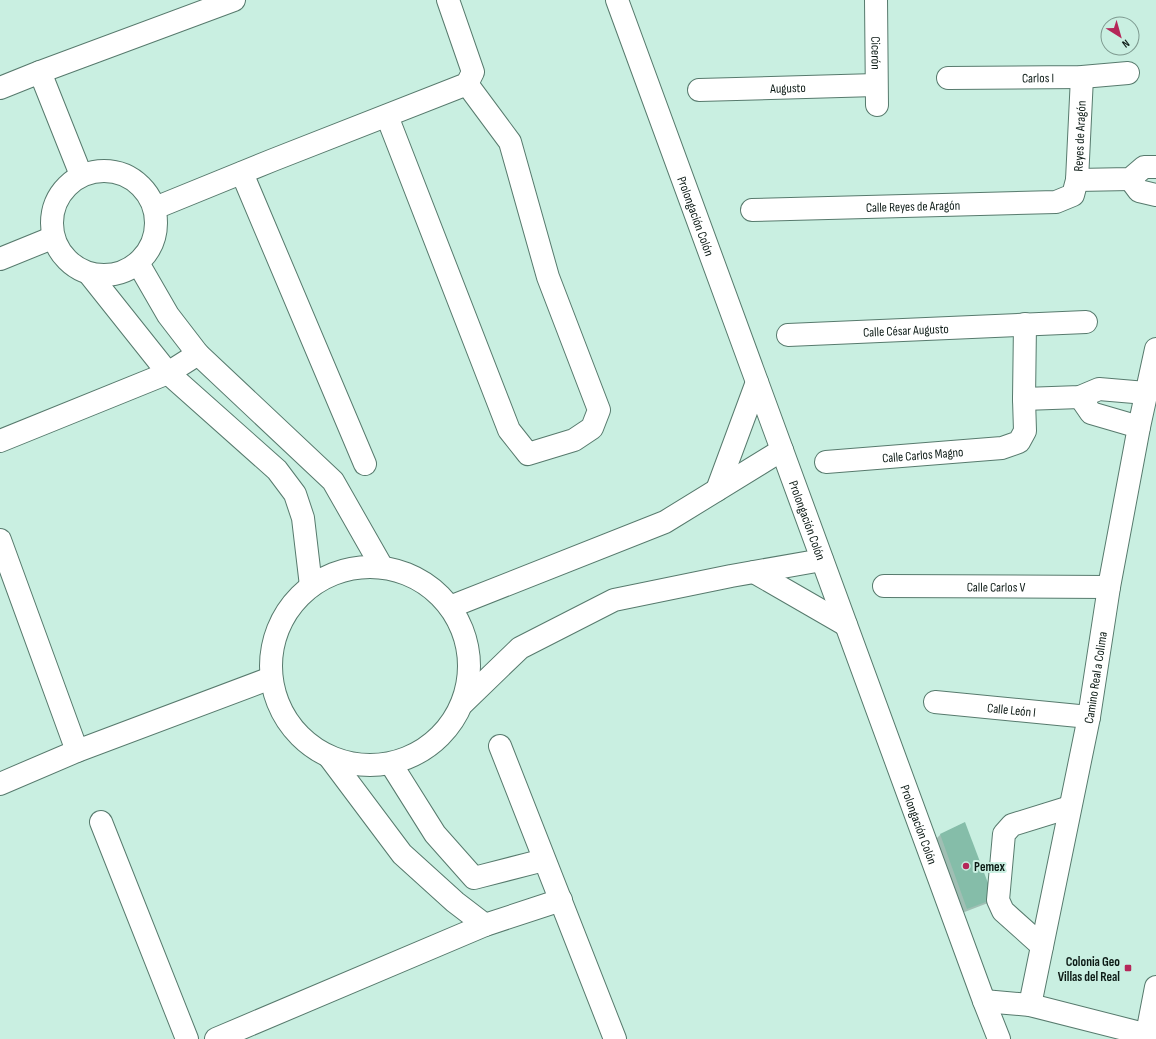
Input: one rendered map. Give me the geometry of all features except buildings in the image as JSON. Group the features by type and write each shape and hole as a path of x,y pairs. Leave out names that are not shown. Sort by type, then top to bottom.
{"street":[{"path":"0,88 234,0"},
{"path":"155,208 467,84 473,72 448,0"},
{"name":"Prolongación Colón","path":"617,0 999,1039"},
{"name":"Cicerón","path":"876,0 877,95"},
{"path":"40,72 81,175"},
{"name":"Carlos I","path":"948,78 1082,77 1128,73"},
{"name":"Reyes de Aragón","path":"1075,187 1082,77"},
{"path":"387,116 509,430 528,454 574,440 592,428 599,410 548,277 510,142 467,84"},
{"name":"Augusto","path":"699,90 877,95"},
{"path":"1156,167 1144,167 1130,179 1140,191 1156,195"},
{"path":"90,275 115,275 138,263 154,238 155,208 139,183 111,170 81,175 55,201 52,238 66,262 90,275 168,373 277,470 295,494 304,518 311,586"},
{"path":"242,173 365,464"},
{"name":"Calle Reyes de Aragón","path":"752,210 1056,202 1075,187 1130,179"},
{"path":"0,259 52,238"},
{"path":"138,263 168,315 198,354 333,481 382,567"},
{"name":"Calle César Augusto","path":"788,335 1086,322"},
{"path":"1025,324 1024,400 1080,397 1099,389 1146,394"},
{"name":"Camino Real a Colima","path":"1030,1005 1089,717 1109,587 1139,427 1156,349"},
{"path":"0,441 168,373 198,354"},
{"path":"717,490 758,382"},
{"path":"1080,397 1091,413 1139,427"},
{"name":"Calle Carlos Magno","path":"826,462 1002,448 1018,442 1025,431 1024,400"},
{"path":"450,607 665,522 782,450"},
{"path":"0,540 77,751"},
{"path":"462,703 520,648 614,600 822,560"},
{"path":"382,567 408,574 432,588 450,607 466,637 470,670 462,703 446,731 421,752 391,764 360,766 330,758 308,745 289,726 276,703 270,678 271,651 278,626 292,604 311,586 333,574 357,568 382,567"},
{"path":"754,572 846,624"},
{"name":"Calle Carlos V","path":"884,586 1109,587"},
{"path":"0,784 77,751 270,678"},
{"name":"Calle León I","path":"935,702 1089,717"},
{"path":"500,746 615,1039"},
{"path":"330,758 402,854 455,902 485,925"},
{"path":"391,764 435,834 474,878"},
{"path":"1042,946 1002,911 998,900 1004,834 1012,825 1070,807"},
{"path":"101,822 187,1039"},
{"path":"455,902 474,878 544,860"},
{"path":"216,1039 485,925 561,900"},
{"path":"984,1001 1030,1005 1150,1037 1156,987"}],"place":[{"name":"Pemex","path":"966,866"},
{"name":"Colonia Geo Villas del Real","path":"1128,968"}]}
